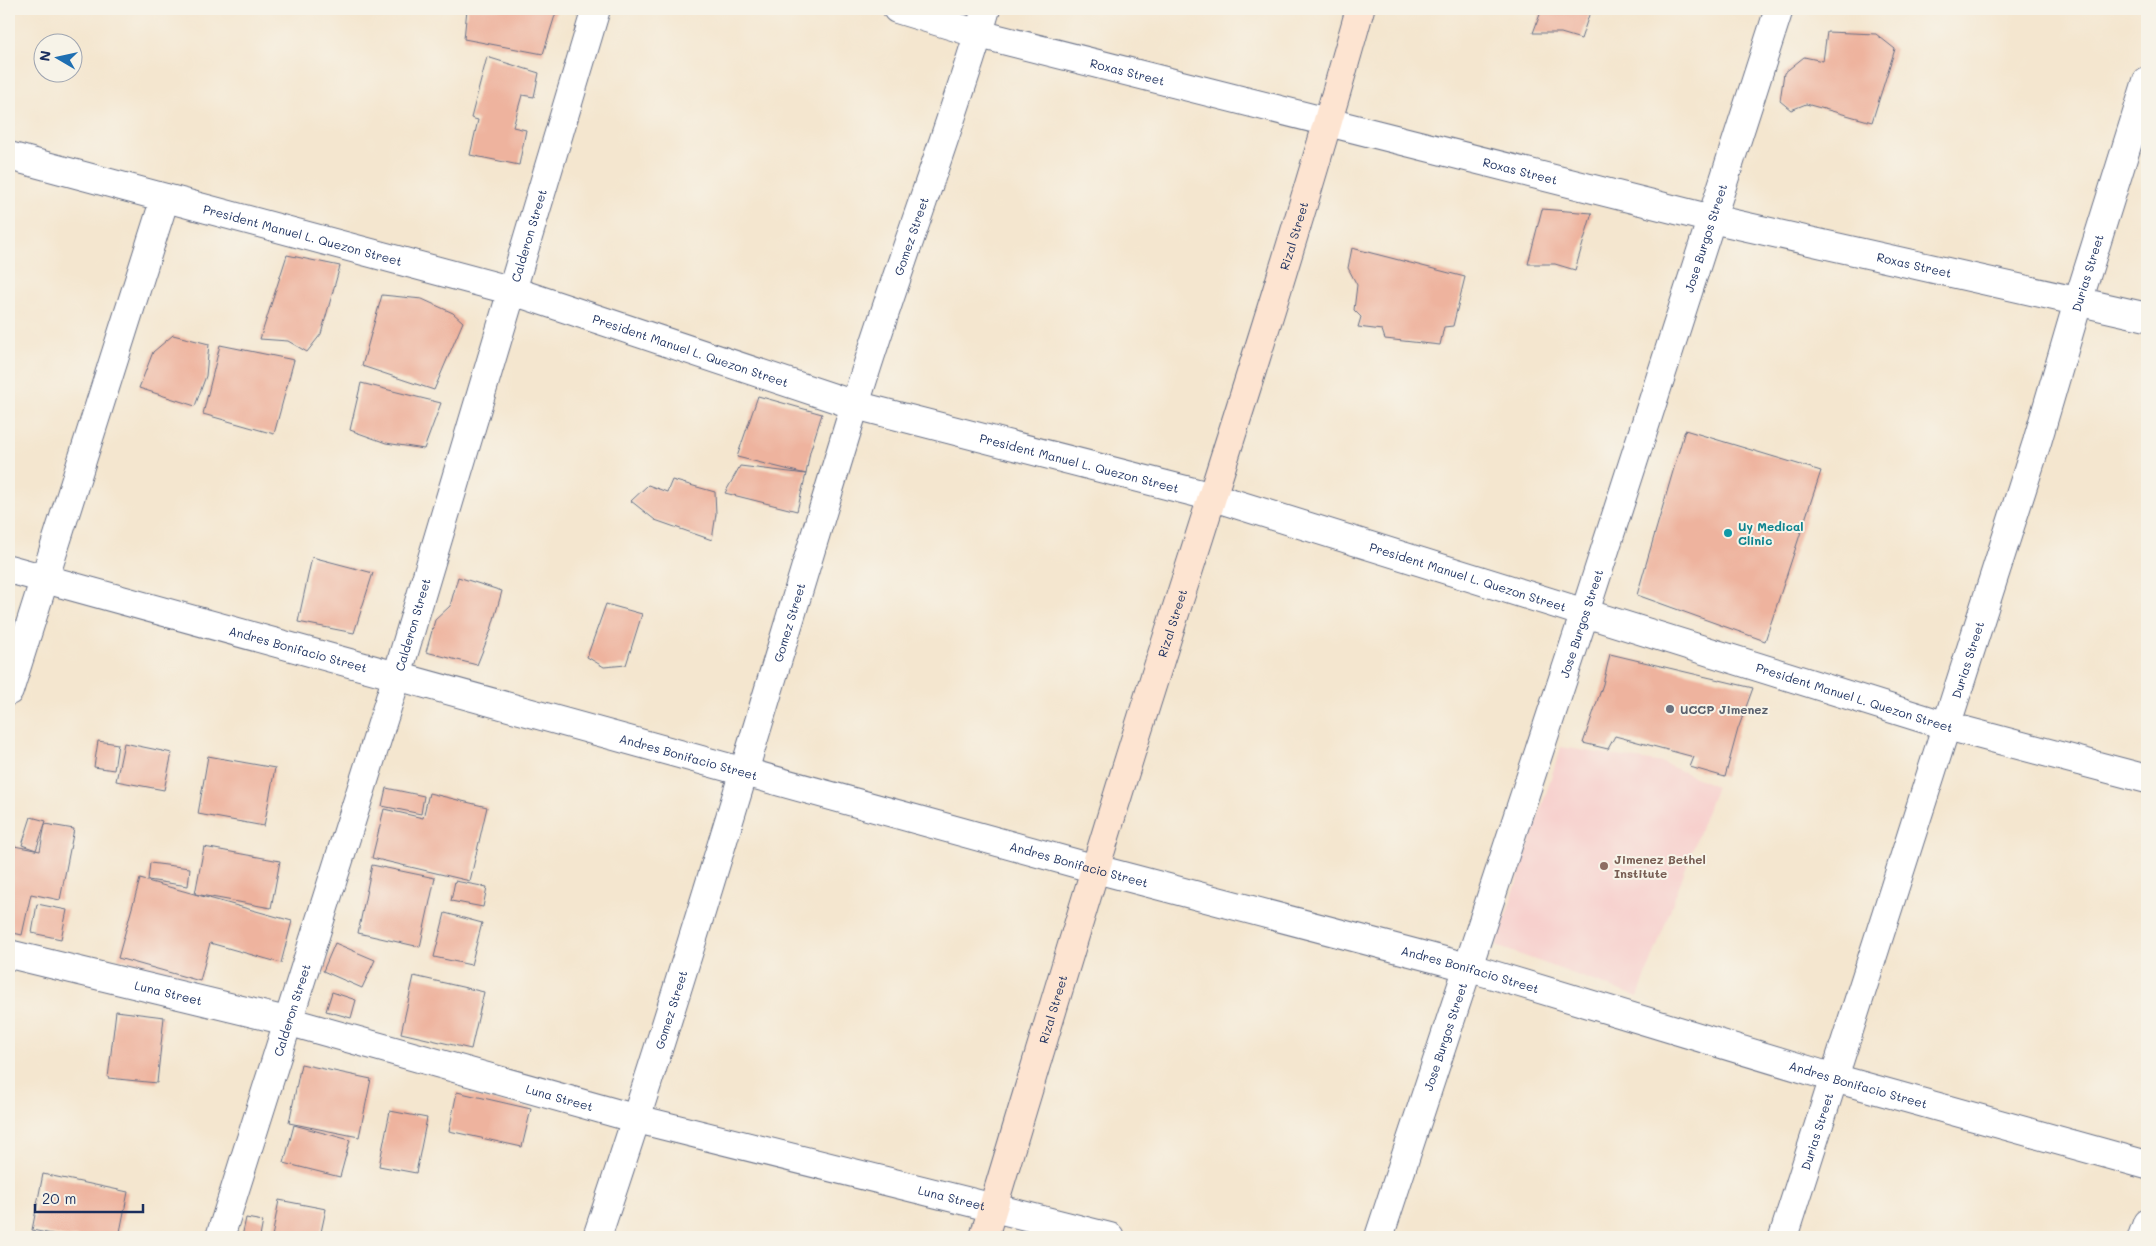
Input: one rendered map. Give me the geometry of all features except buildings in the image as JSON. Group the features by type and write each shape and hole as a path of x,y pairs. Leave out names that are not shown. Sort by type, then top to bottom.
{"main road":[{"name":"Rizal Street","path":"984,1237 1096,869 1328,123 1360,9"}],"street":[{"name":"Calderon Street","path":"220,1237 398,676 596,9"},
{"name":"Roxas Street","path":"897,9 982,21 1328,123 1712,219 2147,317"},
{"name":"Jose Burgos Street","path":"1379,1237 1585,612 1779,9"},
{"name":"Gomez Street","path":"597,1237 637,1118 745,772 855,405 982,21"},
{"name":"Durias Street","path":"1783,1237 2037,442 2078,302 2147,81"},
{"name":"President Manuel L. Quezon Street","path":"9,156 513,291 855,405 1213,497 1947,726 2147,779"},
{"path":"9,691 166,198"},
{"name":"Andres Bonifacio Street","path":"9,569 1096,869 1467,967 1834,1078 2147,1165"},
{"name":"Luna Street","path":"9,954 287,1021 637,1118 1110,1237"},
{"path":"2142,1237 2147,1223"}],"shaded area":[{"name":"Jimenez Bethel Institute","path":"1561,747 1663,763 1716,786 1638,997 1496,946"}],"place":[{"name":"Uy Medical Clinic","path":"1728,533"},
{"name":"UCCP Jimenez","path":"1670,709"},
{"name":"Jimenez Bethel Institute","path":"1604,866"}]}
